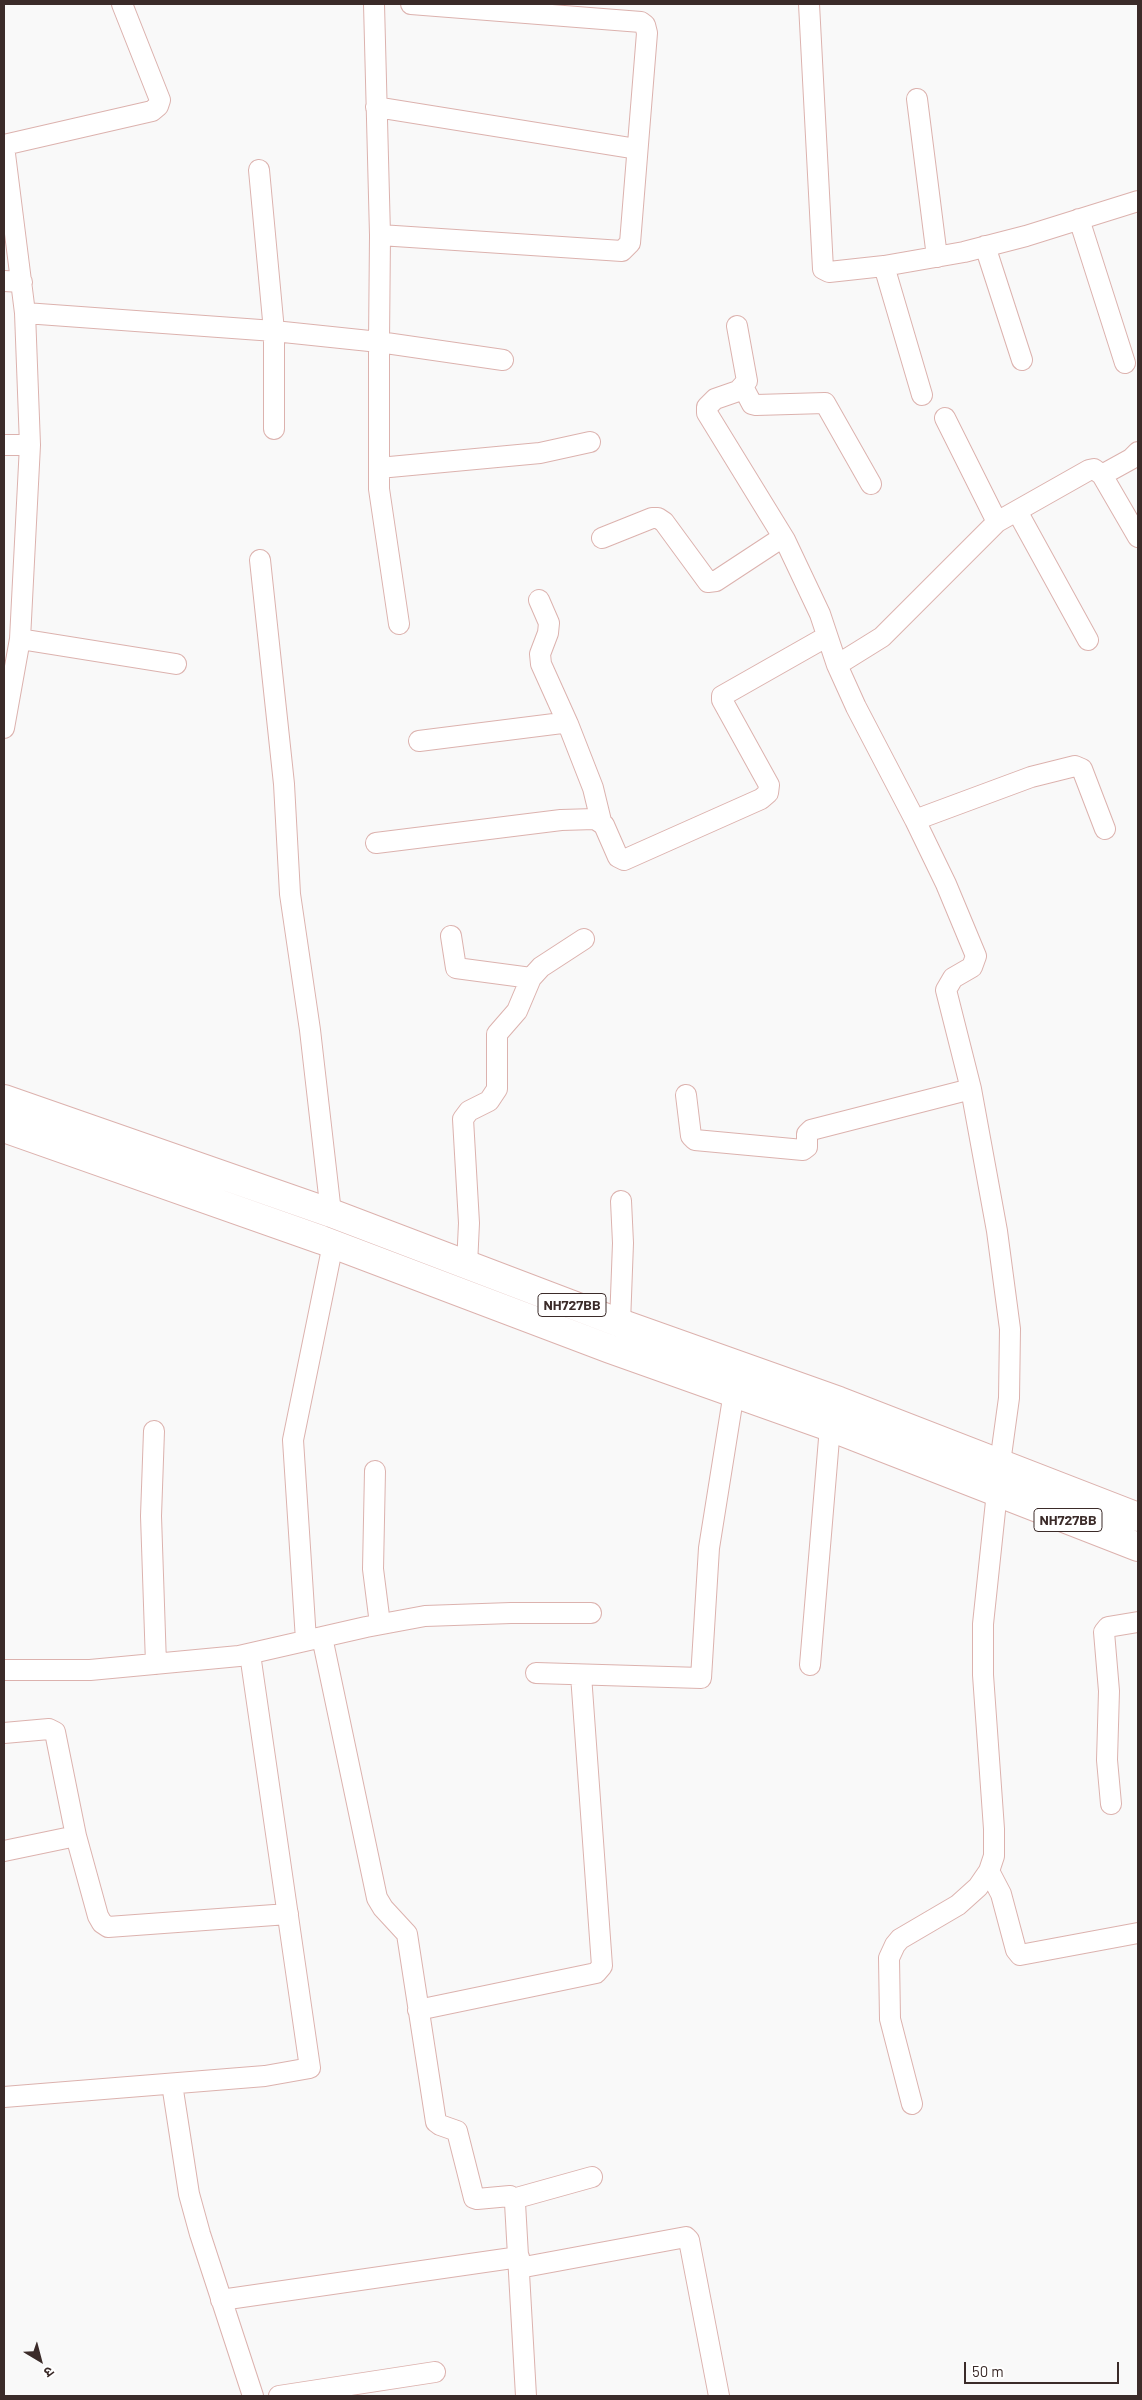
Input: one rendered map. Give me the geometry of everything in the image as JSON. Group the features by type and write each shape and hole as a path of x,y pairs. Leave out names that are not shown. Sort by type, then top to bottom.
{"highway":[{"name":"NH727BB","path":"4,1099 332,1214 620,1323 830,1398 1138,1517"},
{"name":"NH727BB","path":"4,1128 333,1244 610,1349 830,1427 1138,1547"}],"street":[{"path":"4,728 20,639 30,445 26,313 13,282 4,146 152,111 158,106 160,100 122,4"},
{"path":"374,4 380,235 379,489 399,624"},
{"path":"380,235 622,251 630,243 646,33 645,25 641,22 484,6 411,4"},
{"path":"809,4 823,269 829,272 884,266 985,246 1138,201"},
{"path":"917,99 937,256"},
{"path":"376,107 637,149"},
{"path":"259,170 274,331 274,429"},
{"path":"1079,219 1125,363"},
{"path":"985,246 1022,360"},
{"path":"884,266 922,395"},
{"path":"26,313 274,331 379,342 504,360"},
{"path":"737,326 747,381 743,387 715,399 707,408 707,413 783,537 814,600 836,665 946,884 976,956 972,967 953,978 946,990 971,1090 997,1231 1010,1328 1009,1398 1000,1464"},
{"path":"743,387 752,404 756,405 825,403 871,484"},
{"path":"945,418 997,522"},
{"path":"379,468 540,453 590,442"},
{"path":"4,445 30,445"},
{"path":"1102,475 1131,459 1138,452"},
{"path":"836,665 882,637 893,623 920,601 997,522 1089,470 1094,469 1102,475 1138,537"},
{"path":"1017,511 1088,640"},
{"path":"602,538 652,518 658,518 664,522 708,582 716,581 783,537"},
{"path":"260,560 284,784 290,894 310,1030 332,1214"},
{"path":"539,600 549,623 548,633 540,654 541,664 568,724 593,788 601,821 618,857 624,860 761,799 768,793 769,785 722,700 722,696 826,637"},
{"path":"20,639 176,664"},
{"path":"419,741 562,723 568,724"},
{"path":"915,820 1031,777 1075,766 1082,769 1105,829"},
{"path":"376,843 561,820 595,819 601,821"},
{"path":"451,936 456,968 531,978"},
{"path":"467,1265 469,1223 463,1119 468,1112 489,1100 497,1089 497,1034 517,1011 531,978 541,967 584,939"},
{"path":"686,1095 691,1136 695,1140 803,1150 807,1147 807,1134 812,1130 971,1090"},
{"path":"620,1323 623,1243 621,1202"},
{"path":"333,1244 293,1440 314,1639 377,1898 383,1908 407,1934 436,2122 457,2131 474,2198 477,2200 510,2196 513,2198 592,2177"},
{"path":"536,1673 701,1678 709,1548 734,1392"},
{"path":"810,1665 830,1427"},
{"path":"154,1431 151,1516 156,1664"},
{"path":"375,1470 373,1569 380,1624"},
{"path":"912,2104 890,2019 889,1958 895,1945 900,1940 958,1906 978,1887 989,1870 994,1856 994,1829 983,1675 983,1624 997,1492"},
{"path":"4,1670 90,1670 250,1654 380,1624 425,1616 591,1613"},
{"path":"1111,1804 1107,1760 1109,1691 1104,1632 1108,1627 1138,1622"},
{"path":"4,2097 265,2076 310,2068 250,1654"},
{"path":"418,2010 596,1973 602,1966 581,1675"},
{"path":"4,1733 49,1729 55,1732 76,1836 98,1916 102,1923 108,1927 288,1914"},
{"path":"4,1850 76,1836"},
{"path":"989,1870 1001,1894 1016,1950 1020,1955 1138,1933"},
{"path":"172,2084 189,2194 221,2300 253,2396"},
{"path":"513,2198 519,2263 526,2396"},
{"path":"221,2300 519,2263 686,2237 689,2240 719,2396"},
{"path":"279,2396 435,2372"}]}
